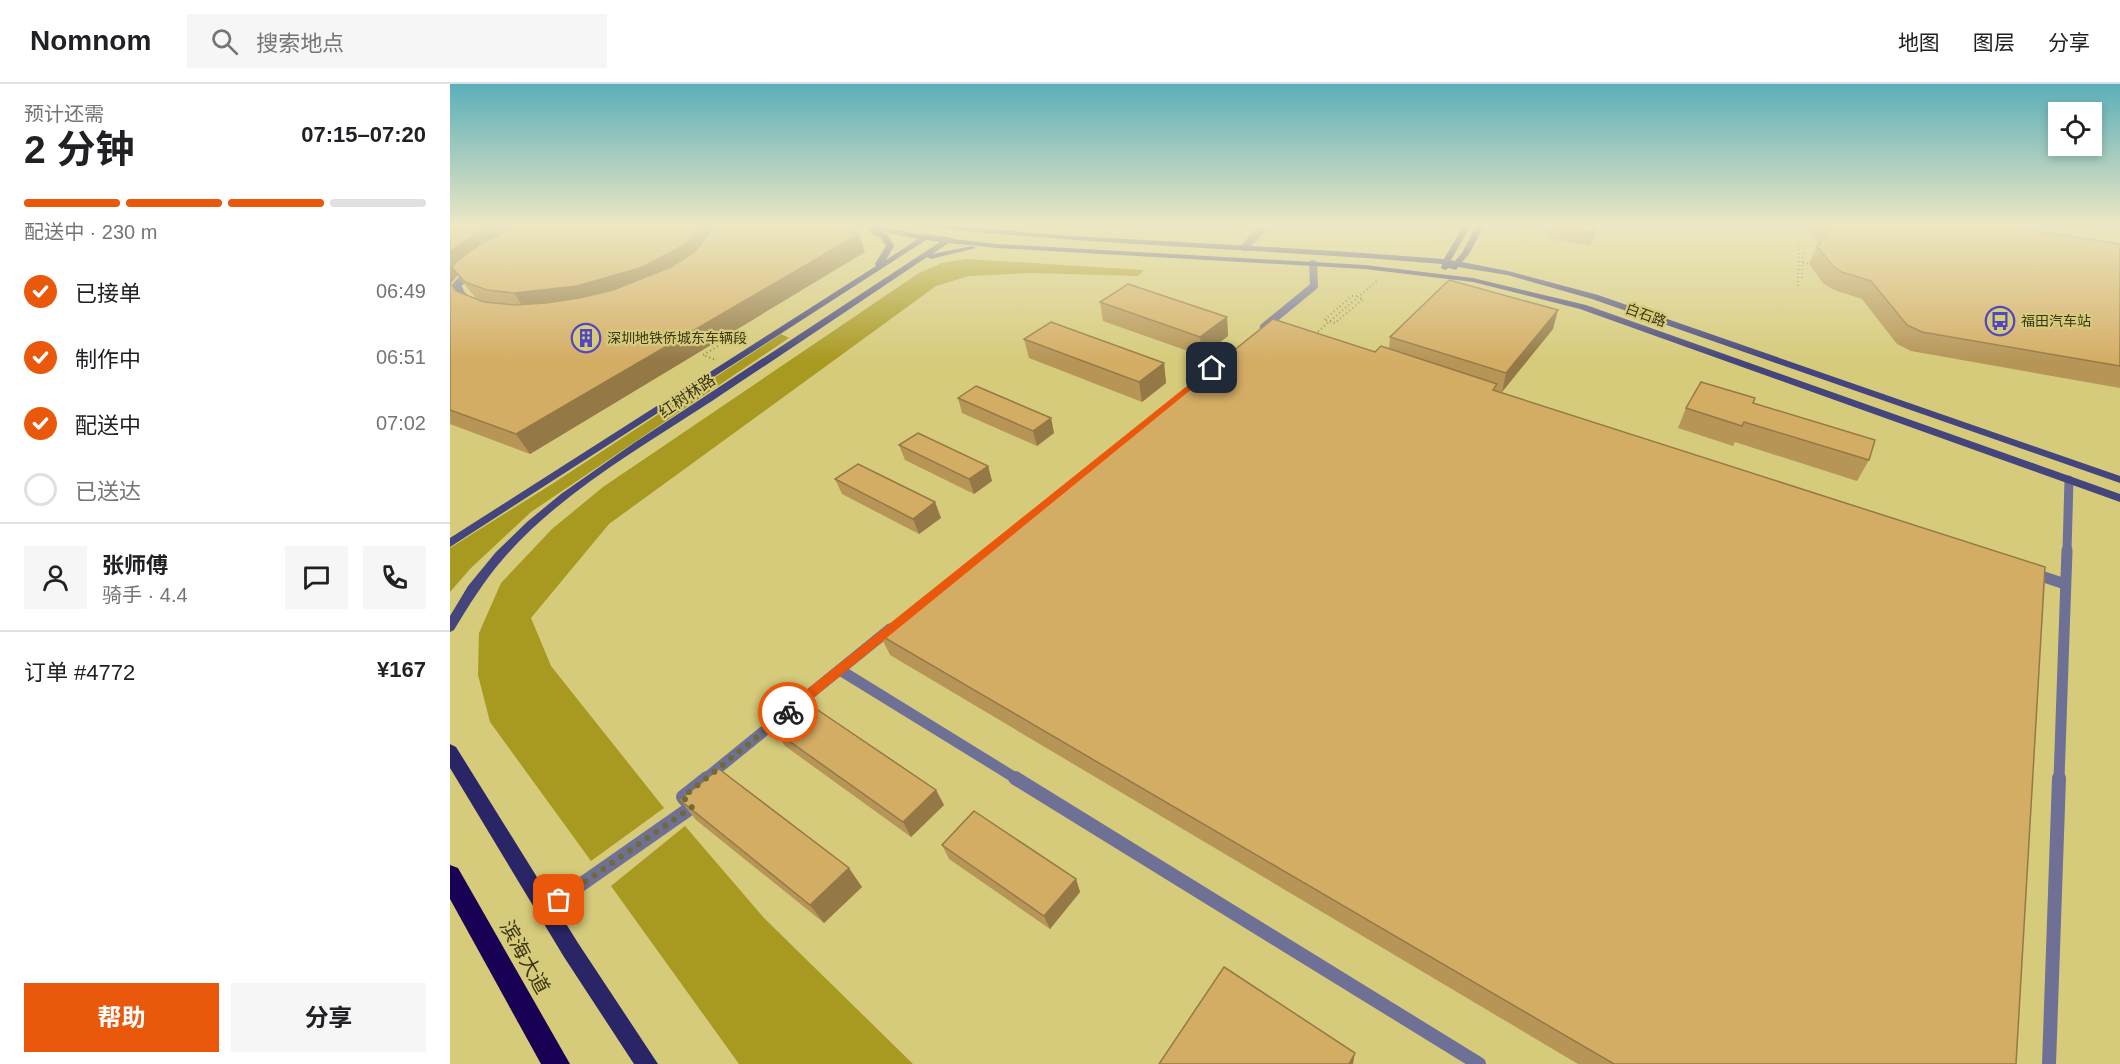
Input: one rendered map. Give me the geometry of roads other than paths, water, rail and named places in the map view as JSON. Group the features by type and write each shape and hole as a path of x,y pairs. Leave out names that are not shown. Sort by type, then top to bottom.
{"highway":[{"name":"滨海大道","path":"450,876 556,1064"}],"main road":[{"name":"红树林路","path":"450,543 876,270"},
{"name":"红树林路","path":"450,627 503,552 567,495 903,270"},
{"path":"892,277 907,270"},
{"name":"白石路","path":"1381,270 1444,275 1526,291 1613,317 2120,498"},
{"path":"1444,275 1445,270"},
{"path":"1444,275 1451,270"},
{"name":"白石路","path":"1490,270 1595,297 2120,480"},
{"path":"450,752 546,909 647,1064"}],"lane":[{"path":"473,270 457,285 460,294 473,306"},
{"path":"1259,331 1314,286 1313,270"},
{"path":"1268,323 1280,327"},
{"path":"2049,1064 2069,480"},
{"path":"2020,569 2066,584"},
{"path":"546,909 692,807 683,797 896,624"},
{"path":"840,670 1479,1064"}],"place":[{"name":"福田汽车站","path":"2000,321"},
{"name":"深圳地铁侨城东车辆段","path":"586,338"}]}
